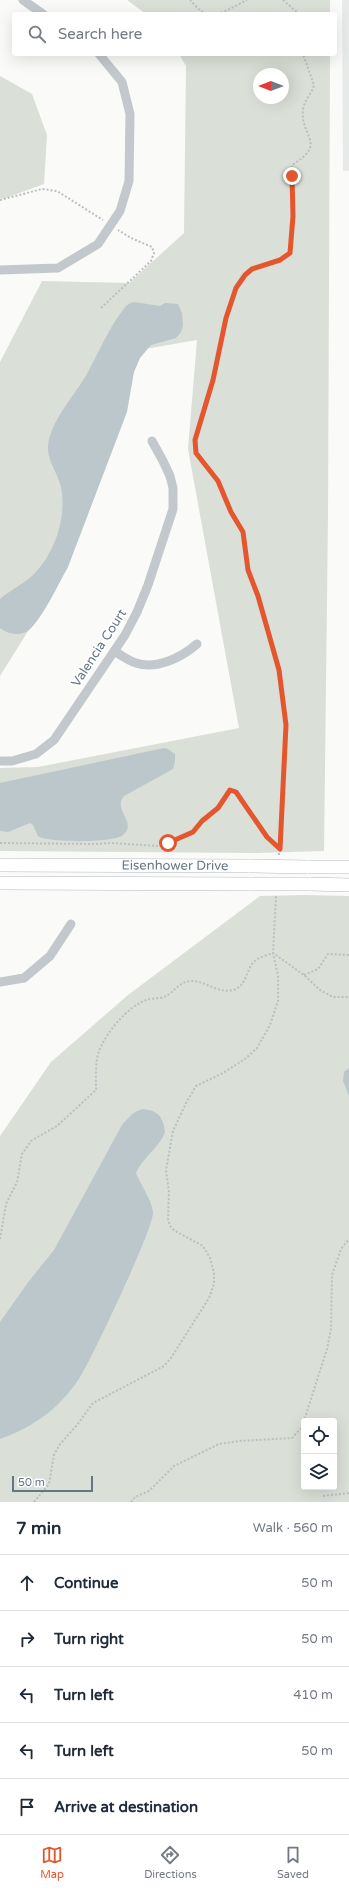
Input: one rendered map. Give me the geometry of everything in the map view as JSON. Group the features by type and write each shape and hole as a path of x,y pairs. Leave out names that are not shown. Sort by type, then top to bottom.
{"main road":[{"name":"Eisenhower Drive","path":"0,865 349,867"},
{"name":"Eisenhower Drive","path":"0,883 349,885"}],"street":[{"path":"23,0 40,12"},
{"path":"0,270 58,268 98,244 120,211 129,181 130,114 122,82 101,56"},
{"name":"Valencia Court","path":"0,761 24,758 36,754 46,748 54,740 125,635 140,606 168,528 173,509 173,488 170,476 152,441"},
{"path":"114,651 136,663 147,665 175,658 187,652 197,644"},
{"path":"0,982 24,978 50,956 71,924"}],"path":[{"path":"190,0 203,12"},
{"path":"221,12 246,0"},
{"path":"283,0 297,12"},
{"path":"279,857 286,725 279,670 258,596 248,570 243,532 231,512 218,481 199,459 194,446 213,380 226,318 236,288 245,275 252,269 280,260 290,253 293,216 292,165 306,155 310,149 310,141 302,112 304,104 313,90 314,85 304,56"},
{"path":"0,843 111,843 158,846 177,840 193,832 202,821 218,808 230,790 236,792 267,837 280,849"},
{"path":"34,1502 49,1484 54,1455 60,1444 77,1425 93,1403 164,1366 171,1358 209,1298 214,1284 214,1273 210,1258 203,1246 175,1231 170,1226 168,1219 169,1192 166,1170 173,1131 196,1086 223,1073 245,1059 257,1048 270,1025 278,1001 278,975 273,953 277,889"},
{"path":"273,953 304,974 320,990 333,996 349,996"},
{"path":"0,1239 6,1204 17,1182 22,1154 31,1141 57,1126 96,1090 96,1067 99,1051 113,1027 128,1012 145,1000 165,997 179,984 191,981 201,982 218,989 232,990 242,986 255,960 273,953"},
{"path":"304,974 318,968 328,954 349,955"},
{"path":"131,1502 135,1496 149,1491 174,1466 218,1444 239,1441 284,1440 292,1438 302,1427 327,1349 332,1322 332,1276 341,1249 349,1239"},
{"path":"323,1496 349,1493"}],"shaded area":[{"path":"127,0 330,0 330,12 143,12"},
{"path":"342,0 349,0 349,171 343,171"},
{"path":"180,56 330,56 328,516 324,851 256,853 0,851 0,768 38,767 239,728 188,449 197,340 139,350 116,440 53,591 0,676 0,362 42,281 129,283 184,233 186,66"},
{"path":"0,76 32,94 47,135 44,184 3,199 0,198"},
{"path":"134,302 160,306 165,303 178,304 182,313 183,325 181,332 176,338 151,345 140,358 134,372 127,412 68,567 45,609 34,625 26,632 18,634 6,632 0,628 0,599 32,576 40,567 53,546 61,523 61,487 48,451 53,428 62,411 84,379 114,323 126,306"},
{"path":"164,748 175,754 173,769 124,796 121,801 121,806 128,825 127,830 123,835 117,838 95,841 54,840 38,836 33,825 30,823 8,832 0,831 0,783"},
{"path":"260,896 349,896 349,1502 0,1502 0,1136 51,1062 128,995"},
{"path":"349,1068 349,1096 343,1081 344,1072"},
{"path":"143,1109 153,1111 159,1116 163,1122 165,1132 163,1137 139,1167 136,1173 150,1202 153,1212 151,1223 144,1242 96,1347 79,1379 63,1399 47,1414 21,1430 0,1439 0,1322 29,1281 54,1250 122,1125 134,1113"}],"route":[{"path":"168,843 193,832 202,821 218,808 230,790 236,792 267,837 280,849 286,725 279,670 258,596 248,570 243,532 231,512 218,481 213,473 199,459 194,446 210,393 230,301 236,288 245,275 252,269 280,260 290,253 292,246 293,216 292,176"}]}
